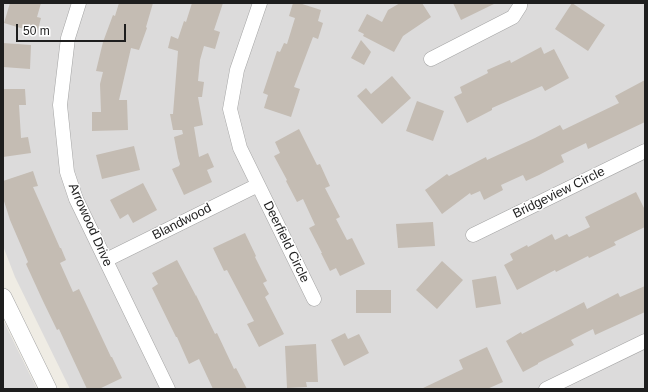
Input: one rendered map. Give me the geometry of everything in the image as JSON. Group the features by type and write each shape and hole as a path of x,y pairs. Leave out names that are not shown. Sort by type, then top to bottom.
{"street":[{"name":"Arrowood Drive","path":"79,3 68,38 60,105 67,172 76,200 168,389"},
{"name":"Deerfield Circle","path":"260,3 238,70 230,109 240,148 314,299"},
{"path":"431,59 513,17 520,4"},
{"name":"Bridgeview Circle","path":"473,235 645,151"},
{"name":"Blandwood","path":"106,260 258,184"},
{"path":"3,297 48,389"},
{"path":"546,389 645,341"}],"shaded area":[{"path":"3,3 645,3 645,389 70,389 15,277 3,246"},
{"path":"3,320 37,389 3,389"}],"building":[{"path":"10,3 41,3 37,17 41,18 37,33 4,23"},
{"path":"119,3 153,3 146,27 147,28 139,50 131,48 119,100 127,100 128,130 92,131 92,112 101,112 100,84 103,72 96,71 103,42 113,15 115,16"},
{"path":"192,3 223,3 214,30 220,32 215,49 204,46 200,60 198,81 204,82 202,97 198,97 203,125 194,127 199,157 208,153 214,167 207,170 212,182 184,195 172,169 180,164 174,137 183,134 182,130 173,130 170,114 173,114 178,51 168,48 171,36 178,39 184,21 186,22"},
{"path":"293,3 299,3 321,10 318,21 323,23 318,39 313,37 294,87 300,89 291,117 264,108 268,95 263,93 277,51 280,52 284,43 287,44 295,18 289,16"},
{"path":"400,3 422,3 431,17 403,36 394,52 363,36 364,34 358,31 367,14 382,22 388,10"},
{"path":"453,3 496,3 461,20"},
{"path":"572,3 605,25 588,51 555,29"},
{"path":"361,40 371,52 364,65 351,58"},
{"path":"3,43 31,45 30,69 3,67"},
{"path":"541,47 544,54 554,49 569,78 545,91 542,86 492,108 492,110 467,123 454,97 462,93 460,87 488,73 487,70 510,60 511,63"},
{"path":"392,76 411,98 382,124 357,96 366,88 371,94"},
{"path":"645,80 645,122 588,149 586,143 561,155 564,162 539,175 526,181 523,175 501,185 503,190 484,200 480,191 471,195 470,193 442,214 425,190 447,174 449,176 486,157 487,160 560,125 563,130 619,103 615,96"},
{"path":"3,89 25,89 26,105 19,105 21,138 28,137 31,153 3,157"},
{"path":"417,101 444,111 433,141 406,131"},
{"path":"299,129 317,165 320,164 330,186 325,188 340,217 336,219 347,240 352,238 365,264 340,276 336,268 330,271 309,228 315,225 303,199 297,202 274,156 280,153 275,142"},
{"path":"134,146 140,170 102,179 96,155"},
{"path":"33,171 38,186 33,187 66,260 60,263 73,292 79,289 122,378 99,389 87,389 59,329 57,330 26,264 28,262 10,220 3,198 3,181"},
{"path":"143,183 157,210 133,223 128,214 120,219 110,200"},
{"path":"636,192 645,210 645,227 614,242 616,245 589,258 588,256 556,272 555,270 517,290 504,265 513,260 510,254 527,245 528,247 552,234 555,240 567,234 569,237 590,227 585,217"},
{"path":"433,222 435,246 398,248 396,224"},
{"path":"245,233 267,281 263,283 269,294 265,297 284,334 259,347 247,324 254,321 227,270 224,271 213,248"},
{"path":"177,260 215,334 217,333 234,369 236,368 247,389 213,389 199,359 189,364 152,288 158,284 152,273"},
{"path":"442,261 463,280 437,309 416,290"},
{"path":"496,276 501,304 476,308 472,280"},
{"path":"645,286 645,312 595,335 593,329 571,340 574,345 523,372 506,341 521,332 522,334 584,302 587,309 618,293 620,297"},
{"path":"356,290 391,290 391,313 356,313"},
{"path":"345,333 348,339 359,334 369,353 344,366 331,340"},
{"path":"316,344 318,382 306,382 307,387 287,388 285,346"},
{"path":"487,347 503,382 487,389 421,389 463,369 459,360"}]}
